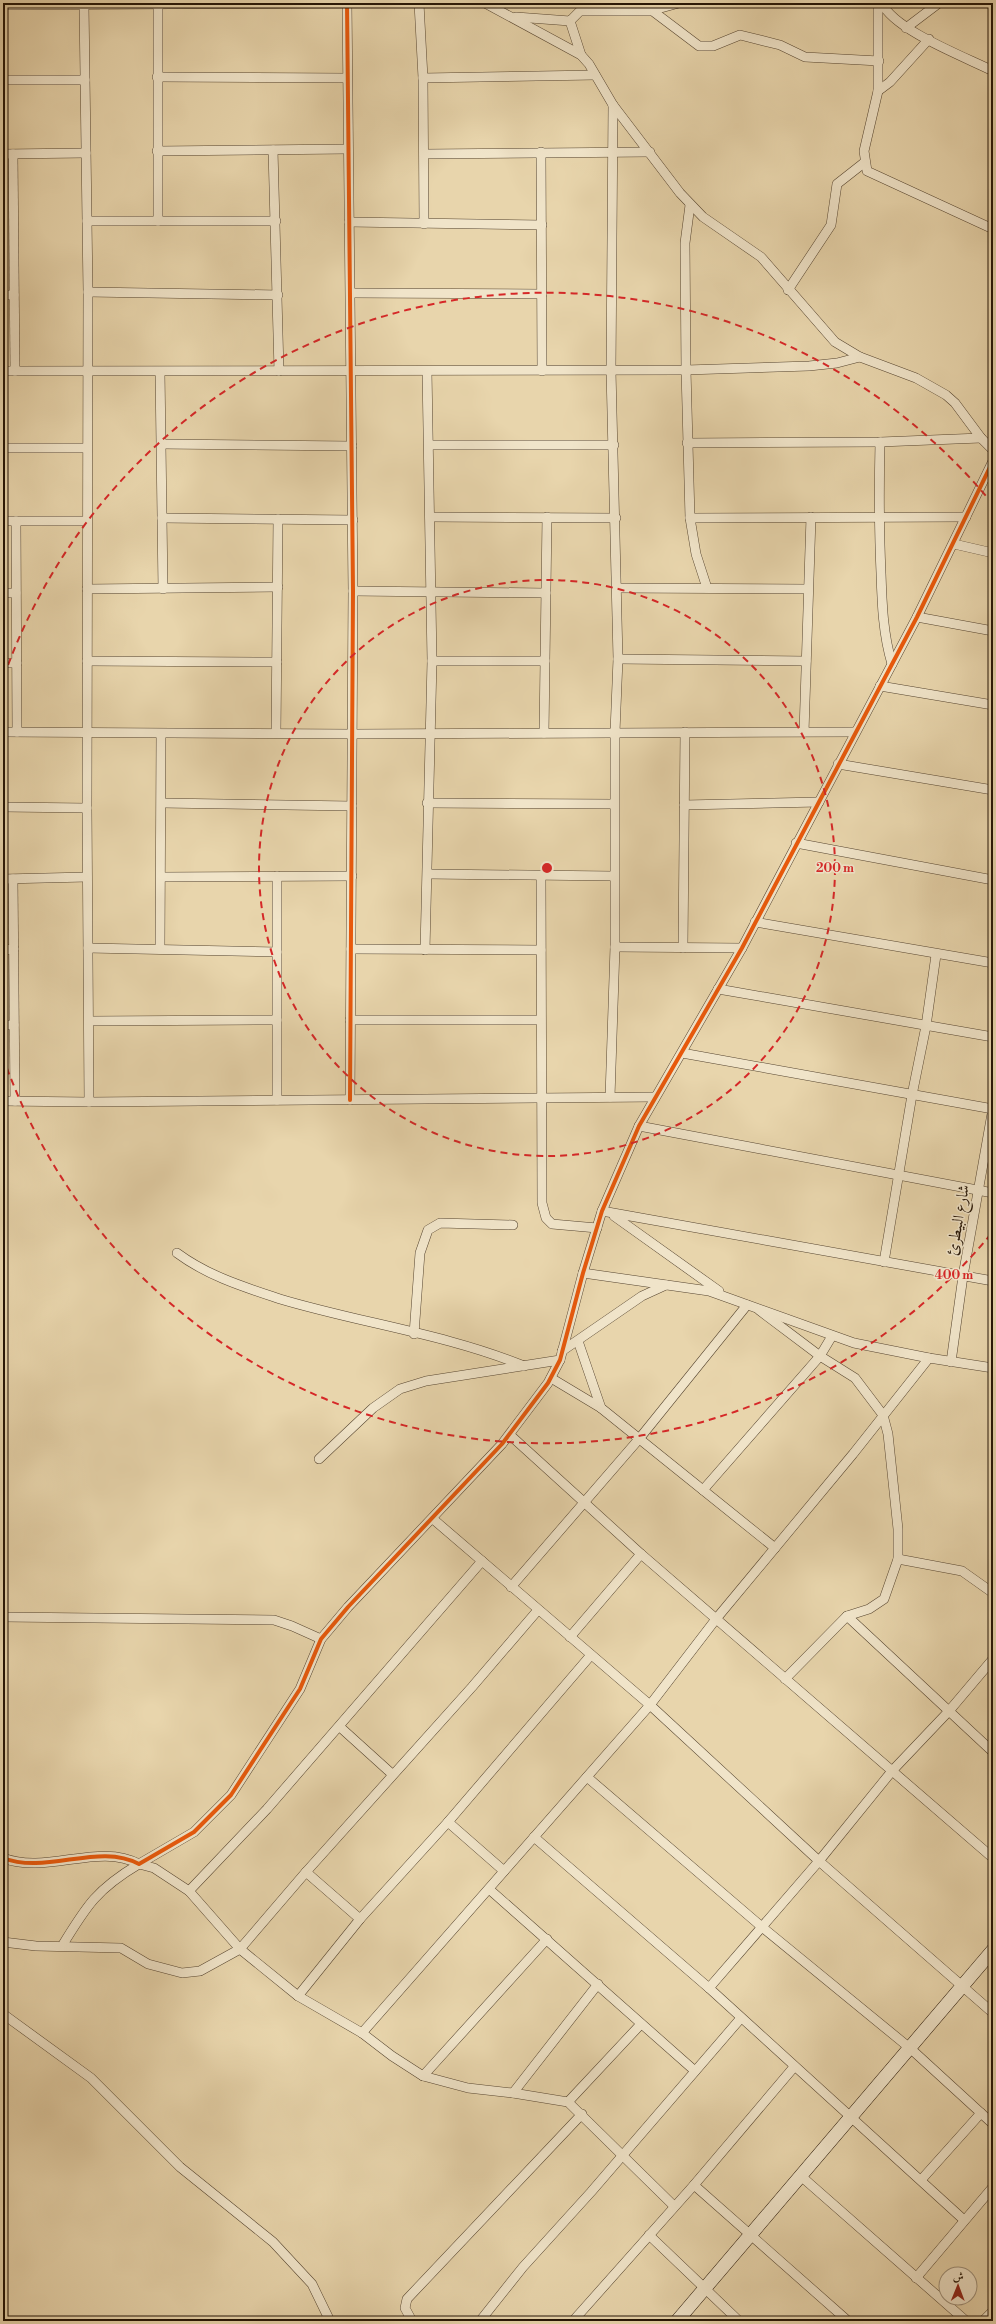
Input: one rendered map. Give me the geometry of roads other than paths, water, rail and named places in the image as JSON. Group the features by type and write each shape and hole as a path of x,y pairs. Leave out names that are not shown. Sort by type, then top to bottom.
{"main road":[{"path":"677,2321 704,2288 802,2177 993,1950"}],"street":[{"path":"347,3 354,591 350,1100"},
{"path":"3,5 357,3"},
{"path":"419,3 423,78 424,224"},
{"path":"485,3 581,55"},
{"path":"642,3 650,11 699,46 713,46 740,35 780,45 807,58 879,61"},
{"path":"570,21 579,7 650,11 679,3"},
{"path":"878,3 878,91 864,150 867,171 993,229"},
{"path":"882,3 887,13 906,28 993,71"},
{"path":"906,28 939,3"},
{"path":"84,4 88,292 87,877 89,1102"},
{"path":"158,4 158,221"},
{"path":"511,17 570,21"},
{"path":"570,21 581,55 614,105 690,204 717,229 761,257 788,290 835,342 860,357 916,378 946,395 955,403 981,438 993,450"},
{"path":"878,91 890,82 929,40"},
{"path":"423,78 595,75"},
{"path":"157,76 348,78"},
{"path":"3,80 85,80"},
{"path":"610,1098 615,947 613,876 614,732 618,659 616,518 611,371 614,105"},
{"path":"157,151 348,149"},
{"path":"273,150 279,371"},
{"path":"541,152 542,371"},
{"path":"424,154 650,152"},
{"path":"15,371 13,223 8,154 86,153"},
{"path":"788,290 831,225 837,184 865,162"},
{"path":"690,204 685,238 687,444 690,518 696,554 707,588"},
{"path":"87,221 276,221"},
{"path":"349,222 542,225"},
{"path":"3,223 13,223"},
{"path":"88,292 278,295"},
{"path":"351,293 542,294"},
{"path":"3,295 14,295"},
{"path":"3,371 160,372 686,370 809,366 837,363 860,357"},
{"path":"425,950 428,874 427,803 432,661 432,591 427,371"},
{"path":"160,372 163,589"},
{"path":"687,444 880,442 981,438"},
{"path":"880,442 878,516 883,616 892,664"},
{"path":"161,444 352,446"},
{"path":"429,445 614,445"},
{"path":"3,448 87,448"},
{"path":"62,1946 86,1907 113,1880 194,1832 230,1795 300,1689 321,1639 348,1607 433,1519 510,1435 551,1378 560,1360 582,1273 602,1211 639,1126 742,948 796,843 917,617 954,544 993,461"},
{"path":"690,518 878,516 966,518"},
{"path":"430,517 616,518"},
{"path":"544,733 548,517"},
{"path":"804,732 811,517"},
{"path":"162,518 353,520"},
{"path":"276,734 278,519"},
{"path":"3,521 87,521"},
{"path":"16,521 17,732"},
{"path":"954,544 993,553"},
{"path":"87,589 278,587"},
{"path":"617,588 808,588"},
{"path":"354,591 546,593"},
{"path":"3,593 16,593"},
{"path":"917,617 993,631"},
{"path":"618,659 806,661"},
{"path":"432,661 545,661"},
{"path":"87,662 277,662"},
{"path":"3,663 17,663"},
{"path":"880,686 993,706"},
{"path":"3,732 353,734 855,732"},
{"path":"683,948 685,732"},
{"path":"160,949 162,734"},
{"path":"838,764 993,790"},
{"path":"684,805 819,802"},
{"path":"162,803 352,806"},
{"path":"427,803 614,804"},
{"path":"3,807 87,808"},
{"path":"796,843 993,880"},
{"path":"428,874 613,876"},
{"path":"277,876 277,1100"},
{"path":"161,877 352,876"},
{"path":"541,876 540,1098 541,1192 544,1214 549,1222 555,1225 597,1228"},
{"path":"3,879 87,877"},
{"path":"13,879 15,1101"},
{"path":"755,922 993,964"},
{"path":"615,947 742,948"},
{"path":"88,948 277,952"},
{"path":"3,950 14,949"},
{"path":"351,949 541,950"},
{"path":"884,1262 912,1095 926,1026 936,955"},
{"path":"718,989 993,1037"},
{"path":"89,1021 277,1020"},
{"path":"350,1020 540,1020"},
{"path":"3,1025 14,1025"},
{"path":"682,1053 912,1095 993,1108"},
{"path":"3,1101 89,1102 655,1097"},
{"name":"شارع البيطرئ","path":"951,1362 963,1276 993,1108"},
{"path":"639,1126 993,1194"},
{"path":"602,1211 993,1281"},
{"path":"612,1214 726,1296"},
{"path":"414,1334 420,1253 428,1230 440,1223 513,1225"},
{"path":"178,1253 216,1276 251,1290 308,1308 414,1334 506,1359 524,1366"},
{"path":"582,1273 698,1288 726,1296 759,1310 832,1336 878,1348 951,1362 993,1368"},
{"path":"562,1351 642,1296 667,1284"},
{"path":"511,1587 639,1439 747,1305"},
{"path":"759,1310 820,1356 859,1382 883,1415 888,1434 898,1529 898,1559 884,1599 869,1609 847,1616 785,1679"},
{"path":"703,1490 820,1356 832,1336"},
{"path":"578,1341 601,1408"},
{"path":"362,2033 650,1705 716,1619 854,1454 929,1358"},
{"path":"319,1459 373,1408 400,1389 421,1382 560,1360"},
{"path":"551,1378 601,1408 775,1548"},
{"path":"510,1435 583,1503 641,1554 993,1858"},
{"path":"433,1519 650,1705 819,1861 993,2013"},
{"path":"570,1637 641,1554"},
{"path":"898,1559 962,1571 993,1593"},
{"path":"189,1891 267,1809 340,1727 482,1561"},
{"path":"3,1942 36,1946 121,1948 148,1964 182,1972 200,1971 240,1948 392,1774 472,1687 538,1610"},
{"path":"847,1616 993,1752"},
{"path":"3,1617 274,1620 321,1639"},
{"path":"298,1996 360,1919 448,1822 591,1655"},
{"path":"709,1988 819,1861 892,1771 949,1711 993,1659"},
{"path":"340,1727 392,1774"},
{"path":"587,1777 762,1927 911,2049 993,2124"},
{"path":"448,1822 504,1871"},
{"path":"534,1837 709,1988 794,2067 852,2117 964,2220"},
{"path":"3,1858 15,1862 35,1864 102,1857 121,1857 154,1868 189,1891 240,1948 298,1996 362,2033 392,2056 423,2076 468,2088 513,2093 568,2102 623,2154 674,2206"},
{"path":"306,1872 360,1919"},
{"path":"489,1889 695,2071"},
{"path":"423,2076 547,1939"},
{"path":"513,2093 598,1984"},
{"path":"3,2014 91,2078 180,2167 273,2242 312,2284 330,2321"},
{"path":"480,2321 522,2267 623,2154 741,2018"},
{"path":"568,2102 640,2024"},
{"path":"573,2321 694,2185 794,2067"},
{"path":"921,2180 981,2113"},
{"path":"412,2321 405,2308 407,2299 582,2114"},
{"path":"802,2177 966,2321"},
{"path":"694,2185 751,2234 811,2290 848,2321"},
{"path":"916,2278 993,2187"},
{"path":"649,2235 739,2321"},
{"path":"984,2321 993,2311"}]}
